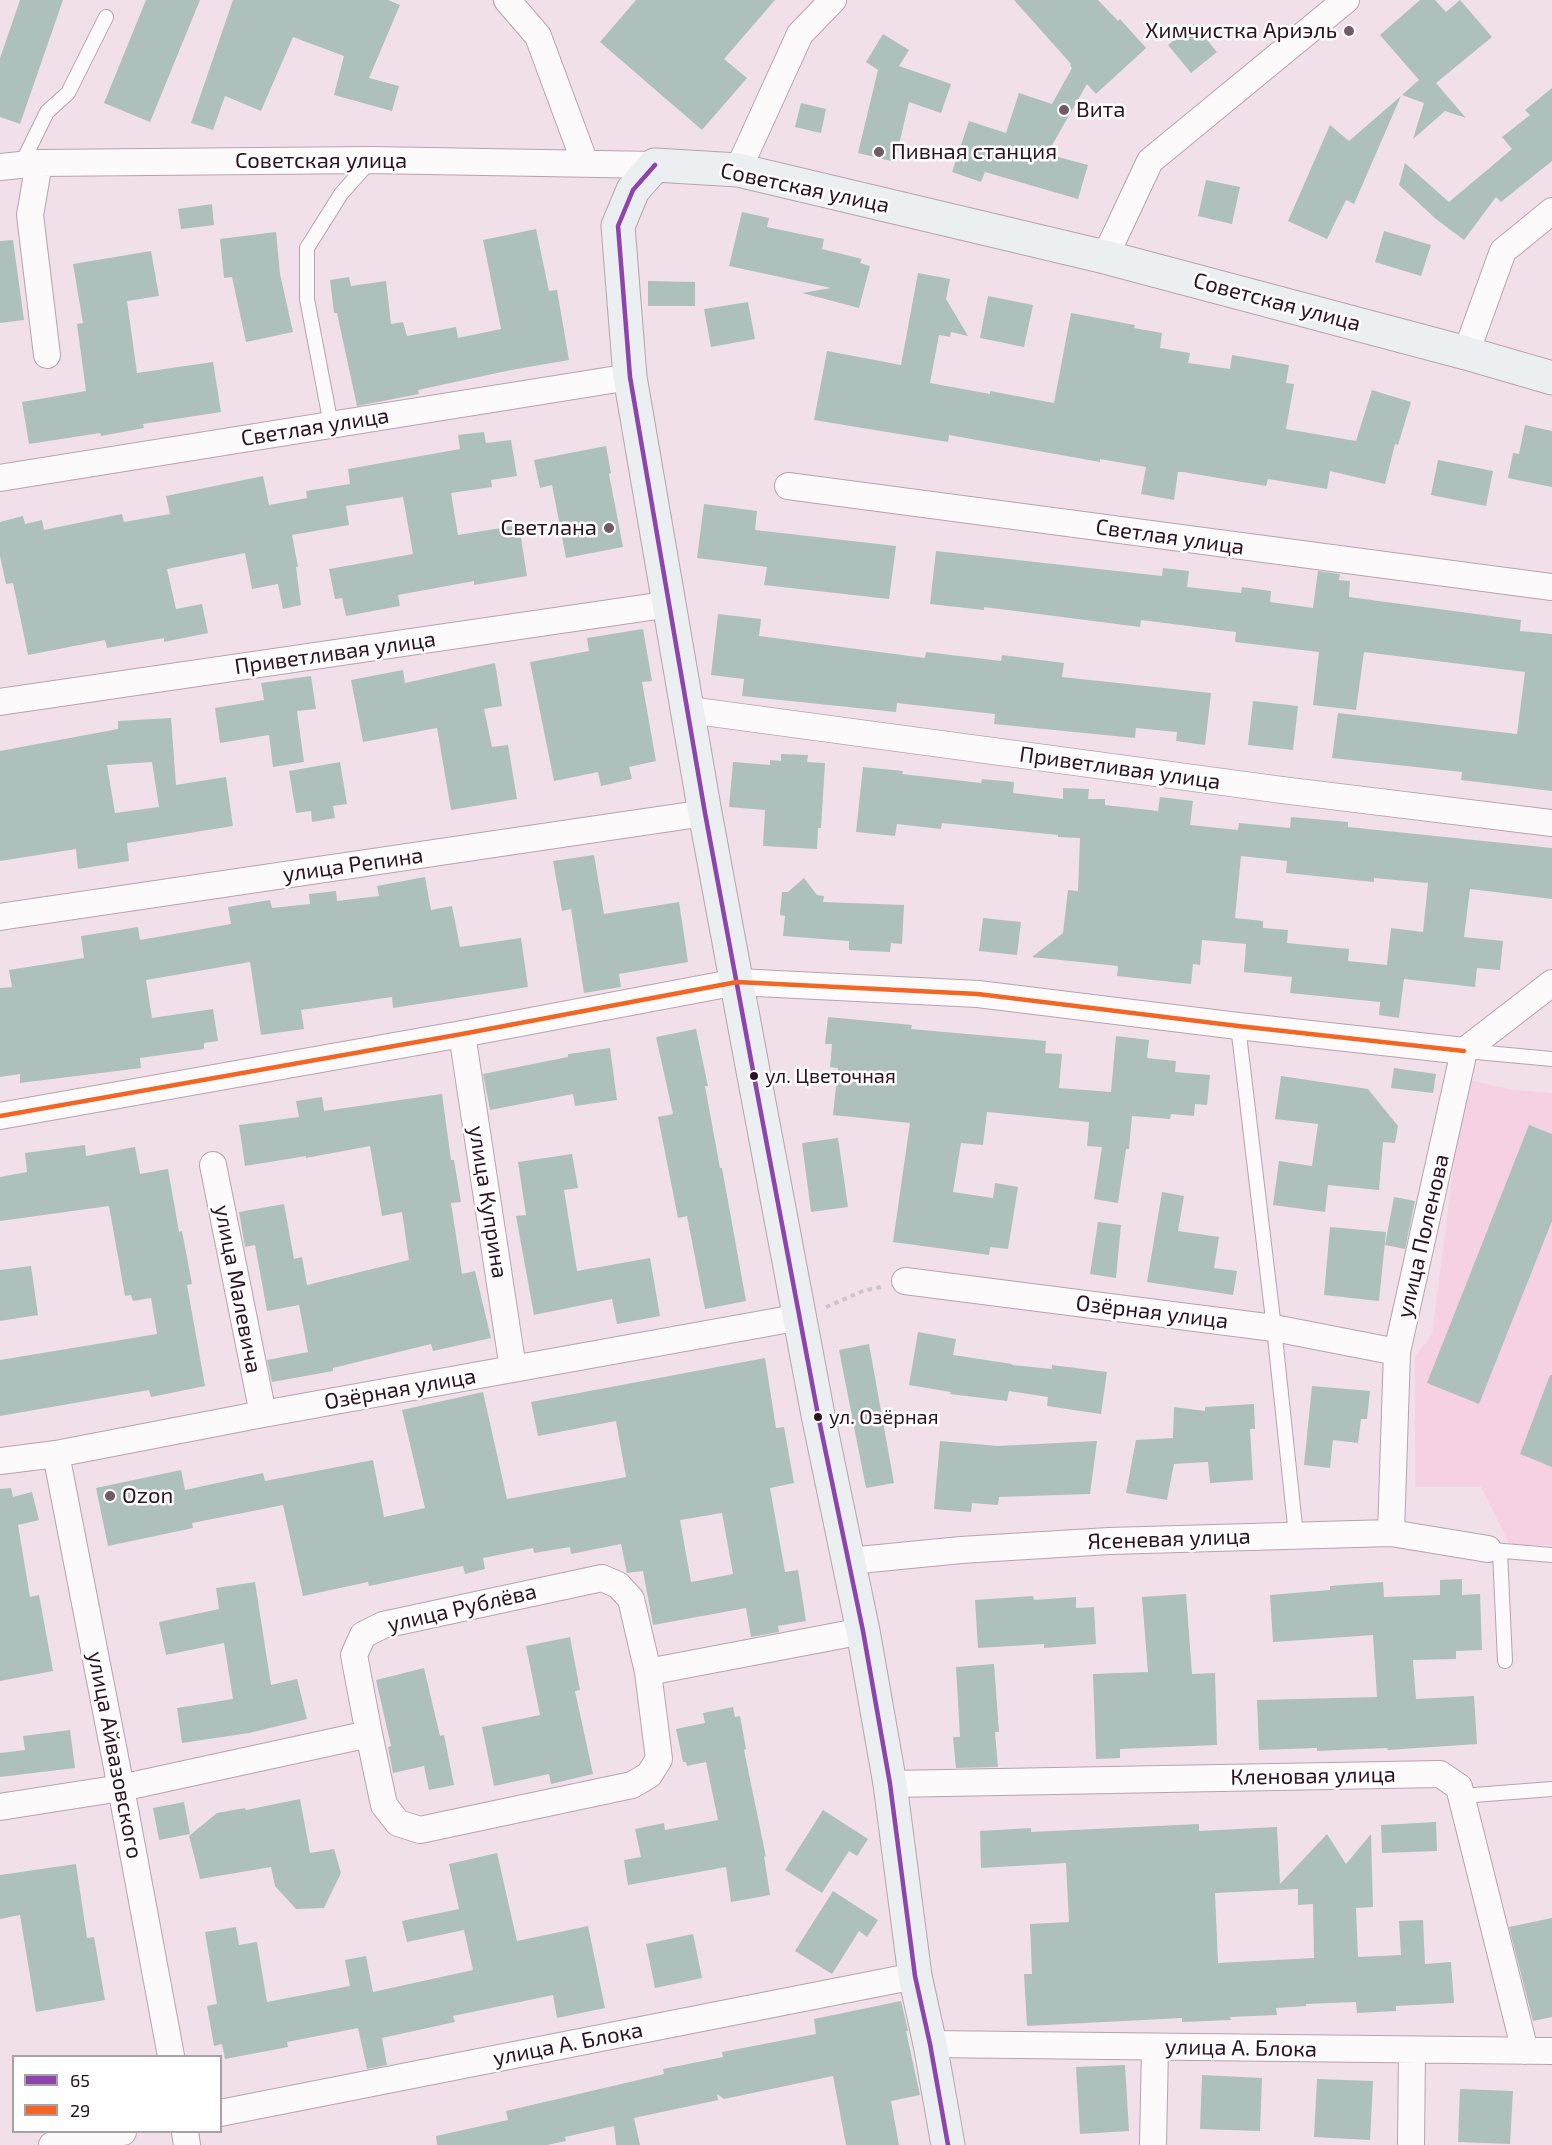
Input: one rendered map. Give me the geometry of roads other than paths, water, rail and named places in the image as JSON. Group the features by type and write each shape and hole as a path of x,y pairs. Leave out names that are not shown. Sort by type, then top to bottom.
{"street":[{"path":"507,0 538,36 585,163"},
{"path":"738,170 800,34 833,0"},
{"path":"1105,256 1150,161 1346,0"},
{"name":"Советская улица","path":"20,165 371,160 585,163 738,170 1105,256 1552,378"},
{"path":"20,165 30,215 47,355"},
{"path":"655,165 633,190 618,226 630,376 705,813 818,1415 863,1631 890,1784 915,1976 948,2145"},
{"path":"1466,353 1503,251 1552,211"},
{"name":"Светлая улица","path":"0,478 630,376"},
{"name":"Светлая улица","path":"788,486 1552,587"},
{"name":"Приветливая улица","path":"0,702 670,604"},
{"name":"Приветливая улица","path":"688,710 1270,788 1552,823"},
{"name":"улица Репина","path":"0,917 705,813"},
{"path":"0,1116 462,1034 737,982 978,994 1464,1051 1552,983"},
{"name":"улица Куприна","path":"462,1034 513,1369"},
{"name":"улица Поленова","path":"1391,1533 1397,1352 1464,1051"},
{"name":"улица Малевича","path":"213,1165 263,1414"},
{"name":"Озёрная улица","path":"905,1281 1274,1328 1397,1352"},
{"name":"Озёрная улица","path":"0,1461 56,1454 263,1414 801,1317"},
{"name":"улица Айвазовского","path":"56,1454 122,1788 171,2055"},
{"name":"Ясеневая улица","path":"849,1561 961,1550 1108,1541 1391,1533 1494,1550"},
{"name":"улица Рублёва","path":"602,1578 618,1586 630,1599 648,1672 659,1759 649,1775 632,1785 420,1830 398,1823 384,1805 354,1655 363,1635 383,1625 602,1578"},
{"path":"648,1672 863,1631"},
{"path":"0,1807 122,1788 369,1734"},
{"name":"Кленовая улица","path":"890,1784 1440,1774 1460,1787 1525,2051"},
{"name":"улица А. Блока","path":"222,2113 915,1976"},
{"name":"улица А. Блока","path":"930,2044 1552,2051"},
{"path":"1153,2145 1155,2047"},
{"path":"1411,2145 1412,2051"},
{"path":"51,2145 117,2133"}],"lane":[{"path":"20,165 46,112 68,93 106,17"},
{"path":"331,425 307,299 307,248 341,194 371,160"},
{"path":"1238,1026 1296,1535"},
{"path":"1464,1051 1552,1059"},
{"path":"1505,1661 1494,1550 1552,1555"},
{"path":"1461,1796 1552,1789"}],"place":[{"name":"Химчистка Ариэль","path":"1349,31"},
{"name":"Вита","path":"1064,110"},
{"name":"Пивная станция","path":"879,152"},
{"name":"Светлана","path":"609,528"},
{"name":"ул. Цветочная","path":"754,1076"},
{"name":"ул. Озёрная","path":"818,1417"},
{"name":"Ozon","path":"110,1496"}]}
